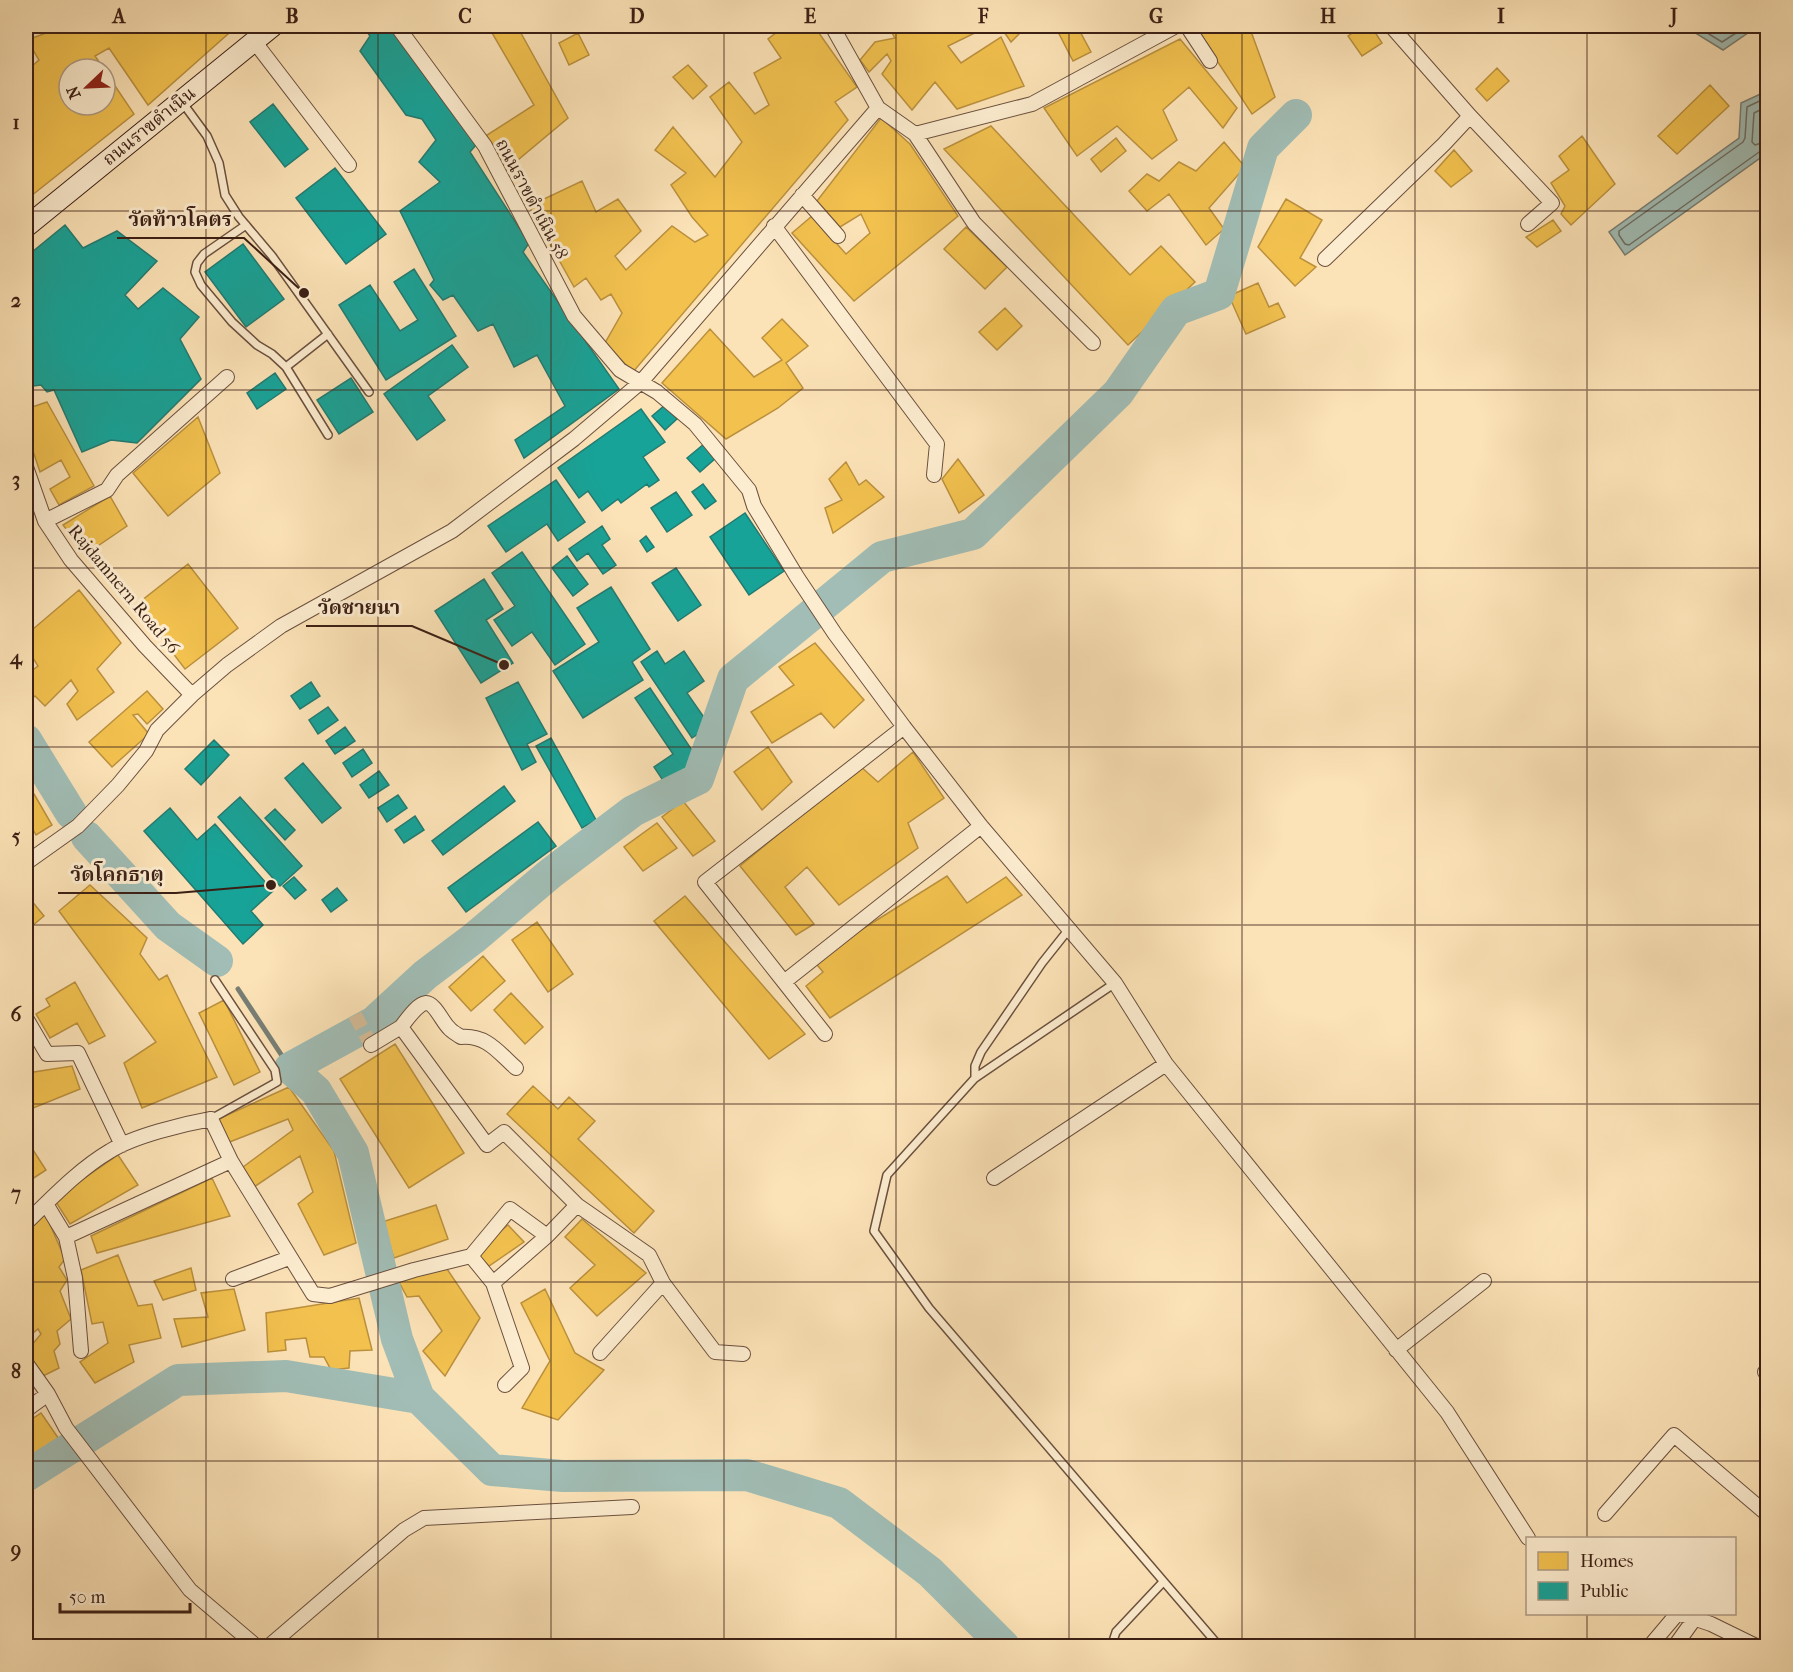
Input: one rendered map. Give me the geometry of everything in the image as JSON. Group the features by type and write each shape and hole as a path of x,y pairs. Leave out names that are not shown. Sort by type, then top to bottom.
{"main road":[{"name":"ถนนราขดำเนิน","path":"26,227 273,26"}],"street":[{"name":"ถนนราขดำเนิน 58","path":"397,26 485,146 574,316 620,370 657,392 696,424 749,490 754,506 797,578 904,727 981,826 1115,983 1166,1064 1447,1412 1527,1537"},
{"path":"832,26 878,108 915,134 974,223 1093,343"},
{"path":"915,134 1032,104 1176,26"},
{"path":"1187,26 1210,61"},
{"path":"1391,26 1470,116 1552,203 1528,224"},
{"path":"254,41 349,165"},
{"path":"26,863 78,826 118,785 146,751 157,730 192,694 227,665 281,626 452,531 574,439 641,382 878,108"},
{"path":"1325,259 1470,116"},
{"path":"801,195 838,236"},
{"path":"774,226 937,444 934,475"},
{"path":"45,521 107,490 117,475 227,377"},
{"name":"Rajdamnern Road 56","path":"26,467 45,521 71,560 144,646 192,694"},
{"path":"825,1034 705,882 904,727"},
{"path":"784,982 981,826"},
{"path":"371,1045 401,1027 423,1004 428,1003 454,1033 461,1037 473,1036 483,1040 516,1068"},
{"path":"26,1018 47,1054 78,1053 122,1145"},
{"path":"401,1027 487,1145 504,1132 577,1205 650,1255 663,1283 715,1352 743,1354"},
{"path":"994,1178 1166,1064"},
{"path":"26,1223 92,1162 122,1145 187,1124 211,1119 231,1161 313,1294 330,1296 414,1270 471,1256 510,1209 547,1236"},
{"path":"66,1237 231,1161"},
{"path":"46,1204 66,1237 75,1278 81,1351"},
{"path":"493,1283 547,1236 577,1205"},
{"path":"471,1256 493,1283 522,1368 505,1386"},
{"path":"233,1279 290,1258"},
{"path":"1396,1350 1484,1281"},
{"path":"600,1353 663,1283"},
{"path":"26,1363 48,1394 66,1428 190,1590 256,1647"},
{"path":"26,1410 48,1394"},
{"path":"1605,1514 1674,1435 1767,1515"},
{"path":"269,1647 404,1530 424,1518 632,1507"},
{"path":"1650,1647 1684,1615"},
{"path":"1675,1647 1684,1615"},
{"path":"1684,1615 1711,1624 1756,1647"}],"lane":[{"path":"180,101 207,136 219,163 225,195 272,256 369,392"},
{"path":"246,225 204,254 197,263 195,272 201,285 232,322 286,367 328,435"},
{"path":"286,367 328,334"},
{"path":"975,1078 975,1066 981,1052 1042,963 1069,929"},
{"path":"211,1119 277,1082 275,1070 215,980"},
{"path":"1115,983 975,1078 887,1175 874,1231 929,1308 1219,1647"},
{"path":"1116,1647 1113,1641 1116,1632 1163,1582"}],"water":[{"path":"1684,26 1758,26 1723,50"},
{"path":"1767,91 1767,153 1625,255 1609,232 1739,138 1741,103"}],"building: Homes":[{"path":"50,26 88,26 94,31 101,26 237,26 148,105 109,48 96,57 57,57 57,117 117,117 117,89 134,114 26,200 26,71 39,60 27,40 49,32"},
{"path":"488,26 517,26 568,118 507,169 484,137 534,105"},
{"path":"785,26 814,26 857,87 835,102 848,120 633,372 605,343 622,313 611,294 601,300 586,278 574,287 529,206 582,181 596,212 618,199 641,231 615,256 626,270 672,226 695,242 708,235 692,217 671,185 686,173 655,150 673,127 715,177 742,142 710,97 729,82 755,114 769,105 754,73 781,58 768,39"},
{"path":"888,26 989,26 948,46 961,63 1001,37 1024,86 957,109 935,82 912,110 882,74 891,61 887,54 869,72 860,60 875,42 895,38"},
{"path":"1000,26 1017,26 1019,34 1011,42"},
{"path":"1055,26 1077,26 1091,52 1073,61"},
{"path":"1194,26 1249,26 1275,97 1252,114"},
{"path":"1363,26 1371,26 1382,43 1362,56 1348,36"},
{"path":"578,33 589,55 569,65 559,43"},
{"path":"1180,39 1237,108 1223,128 1189,87 1163,110 1177,140 1152,159 1117,126 1077,156 1044,108"},
{"path":"688,65 707,86 693,99 673,77"},
{"path":"1497,68 1509,81 1487,101 1476,89"},
{"path":"1710,85 1729,106 1677,154 1658,136"},
{"path":"881,118 910,144 958,216 854,301 792,233 812,216 846,254 870,233 861,214 840,227 817,201"},
{"path":"991,126 1130,275 1161,246 1195,282 1128,345 944,149"},
{"path":"1582,136 1615,184 1571,225 1561,214 1565,206 1551,183 1569,170 1559,156"},
{"path":"1116,138 1126,151 1101,172 1091,159"},
{"path":"1224,142 1245,167 1209,208 1224,229 1206,245 1169,194 1147,211 1129,191 1147,174 1159,181 1179,162 1196,171"},
{"path":"1454,150 1472,171 1451,187 1435,171"},
{"path":"1286,199 1322,220 1300,258 1316,267 1295,286 1258,247"},
{"path":"1553,220 1561,231 1537,247 1526,237"},
{"path":"966,227 1007,267 985,289 944,249"},
{"path":"1258,283 1269,307 1278,303 1285,317 1246,334 1229,296"},
{"path":"1005,308 1022,326 997,350 979,332"},
{"path":"782,319 808,346 786,363 803,388 778,408 726,439 662,383 710,329 754,377 782,360 762,338"},
{"path":"47,402 94,486 59,505 50,489 70,477 61,460 40,472 26,430 26,409"},
{"path":"198,417 220,473 168,516 133,473"},
{"path":"958,459 984,495 959,513 942,479"},
{"path":"846,462 859,485 866,480 884,497 833,533 825,508 842,500 829,479"},
{"path":"110,496 127,526 86,554 63,525"},
{"path":"188,564 238,628 185,669 136,605"},
{"path":"79,590 121,643 97,669 114,692 77,720 67,704 78,691 71,680 45,706 35,696 26,704 26,675 38,666 26,647 26,635"},
{"path":"815,643 864,700 834,728 821,713 772,743 751,712 794,685 779,667"},
{"path":"147,691 163,709 147,724 138,714 133,715 149,734 112,767 89,742"},
{"path":"768,747 792,782 762,810 734,772"},
{"path":"913,752 944,798 908,823 918,848 839,905 807,867 785,887 814,924 796,935 740,866 860,766 878,782"},
{"path":"34,794 52,825 36,835 26,817 26,799"},
{"path":"683,801 715,841 693,856 662,817"},
{"path":"657,823 677,848 643,871 624,847"},
{"path":"947,876 967,903 1006,877 1022,895 830,1018 806,986 823,972 813,960"},
{"path":"90,885 147,938 140,954 159,980 167,975 217,1077 142,1108 124,1063 156,1042 59,911"},
{"path":"26,894 44,916 26,931"},
{"path":"685,896 805,1034 769,1059 654,921"},
{"path":"537,922 573,974 548,992 512,940"},
{"path":"483,956 505,981 471,1011 449,987"},
{"path":"75,982 105,1036 89,1044 77,1023 50,1038 36,1014 50,1006 46,999"},
{"path":"511,993 543,1027 525,1044 494,1010"},
{"path":"224,1000 260,1072 234,1085 199,1013"},
{"path":"26,1041 29,1045 27,1073 72,1066 80,1089 26,1111"},
{"path":"395,1044 464,1153 409,1188 340,1079"},
{"path":"533,1086 558,1109 569,1097 595,1121 578,1139 654,1211 634,1233 507,1114"},
{"path":"289,1087 334,1151 356,1243 324,1255 298,1204 313,1192 300,1156 254,1187 239,1170 293,1130 288,1119 227,1143 214,1121"},
{"path":"26,1139 46,1170 26,1183"},
{"path":"118,1155 138,1185 70,1224 54,1199"},
{"path":"212,1178 230,1216 97,1253 91,1236"},
{"path":"436,1205 448,1239 394,1258 382,1222"},
{"path":"45,1213 65,1259 59,1267 67,1280 60,1291 71,1319 57,1331 60,1344 54,1351 59,1368 43,1376 26,1355 41,1334 38,1329 26,1339 26,1231"},
{"path":"582,1219 646,1273 597,1316 570,1288 595,1265 565,1237"},
{"path":"508,1225 524,1242 489,1266 474,1252"},
{"path":"118,1255 138,1306 152,1304 161,1338 129,1345 134,1362 95,1383 80,1362 108,1343 103,1322 92,1324 81,1270"},
{"path":"443,1263 480,1318 445,1376 423,1351 442,1331 419,1296 407,1297 399,1282"},
{"path":"191,1268 196,1290 163,1300 154,1281"},
{"path":"234,1289 245,1330 182,1347 174,1319 208,1317 201,1293"},
{"path":"545,1289 575,1353 604,1370 558,1420 522,1408 550,1361 521,1303"},
{"path":"359,1298 372,1350 350,1351 349,1368 331,1370 324,1357 310,1357 306,1338 285,1340 286,1350 268,1352 266,1313"},
{"path":"41,1413 61,1442 26,1466 26,1423"}],"building: Public":[{"path":"363,26 388,26 476,145 470,152 529,243 523,252 619,389 524,458 515,440 565,406 537,355 514,367 493,324 478,331 453,295 443,300 430,285 434,280 400,211 440,182 419,162 436,140 422,119 406,115 360,51 370,36"},
{"path":"273,104 308,149 285,167 250,122"},
{"path":"335,168 386,234 346,264 296,198"},
{"path":"65,225 83,248 117,231 157,261 125,295 138,309 163,288 199,317 180,339 201,379 137,443 111,440 82,452 54,390 47,392 41,385 26,387 26,257"},
{"path":"243,244 284,299 246,327 205,272"},
{"path":"414,269 456,336 386,380 339,305 370,285 400,331 418,320 394,282"},
{"path":"452,345 468,367 428,396 445,420 417,440 384,394"},
{"path":"275,373 286,389 257,409 247,393"},
{"path":"351,378 373,412 339,434 317,400"},
{"path":"665,405 677,419 665,430 652,416"},
{"path":"641,409 665,442 643,457 659,480 649,487 647,484 621,503 618,499 602,511 588,491 579,498 558,468"},
{"path":"704,444 716,458 700,472 687,458"},
{"path":"556,480 585,522 558,541 547,524 506,552 488,526"},
{"path":"703,484 716,501 705,509 692,492"},
{"path":"676,492 692,515 667,532 651,508"},
{"path":"745,513 784,571 749,595 710,537"},
{"path":"602,526 610,539 602,545 616,565 603,574 588,553 577,561 569,549"},
{"path":"646,536 654,547 647,552 640,541"},
{"path":"522,552 585,644 555,665 532,632 512,646 494,620 515,606 492,573"},
{"path":"567,556 588,584 573,596 552,568"},
{"path":"676,568 701,605 678,621 652,583"},
{"path":"484,579 503,609 486,620 513,663 481,683 435,611"},
{"path":"611,587 650,649 632,662 643,680 583,718 553,671 599,642 577,608"},
{"path":"657,651 665,664 684,651 704,681 687,693 710,726 692,738 641,662"},
{"path":"311,682 320,696 300,709 291,696"},
{"path":"518,682 547,734 527,744 536,762 522,770 486,698"},
{"path":"650,688 700,762 666,785 654,767 673,754 635,698"},
{"path":"328,707 338,720 318,734 309,720"},
{"path":"345,727 355,741 335,754 326,741"},
{"path":"551,738 596,820 582,828 536,746"},
{"path":"214,740 229,755 201,785 185,769"},
{"path":"363,749 372,763 352,777 343,763"},
{"path":"303,763 341,808 322,823 285,778"},
{"path":"379,771 389,785 369,798 360,785"},
{"path":"504,786 515,801 443,855 432,841"},
{"path":"398,795 407,808 387,822 378,808"},
{"path":"240,797 302,866 280,886 218,817"},
{"path":"170,808 197,840 215,824 273,891 251,911 263,925 243,944 144,831"},
{"path":"275,809 295,830 285,840 265,818"},
{"path":"415,816 424,830 404,843 395,830"},
{"path":"538,822 556,846 466,912 448,888"},
{"path":"294,877 306,890 295,899 283,886"},
{"path":"337,888 347,900 331,912 322,900"}],"waterway":[{"path":"1004,1646 930,1572 839,1503 747,1475 563,1476 492,1470 419,1398 397,1339 353,1153 316,1091 290,1068 374,1022 425,975 474,938 551,873 633,811 698,779 733,679 882,557 973,534 1118,393 1176,310 1219,294 1263,148 1296,115"},
{"path":"26,740 71,813"},
{"path":"87,837 168,926 217,961"},
{"path":"238,989 290,1068"},
{"path":"26,1476 178,1380 286,1376 419,1398"}],"tunnel":[{"path":"355,1015 371,1045"}],"place":[{"name":"วัดท้าวโคตร","path":"304,293"},
{"name":"วัดชายนา","path":"504,665"},
{"name":"วัดโคกธาตุ","path":"271,885"}]}
